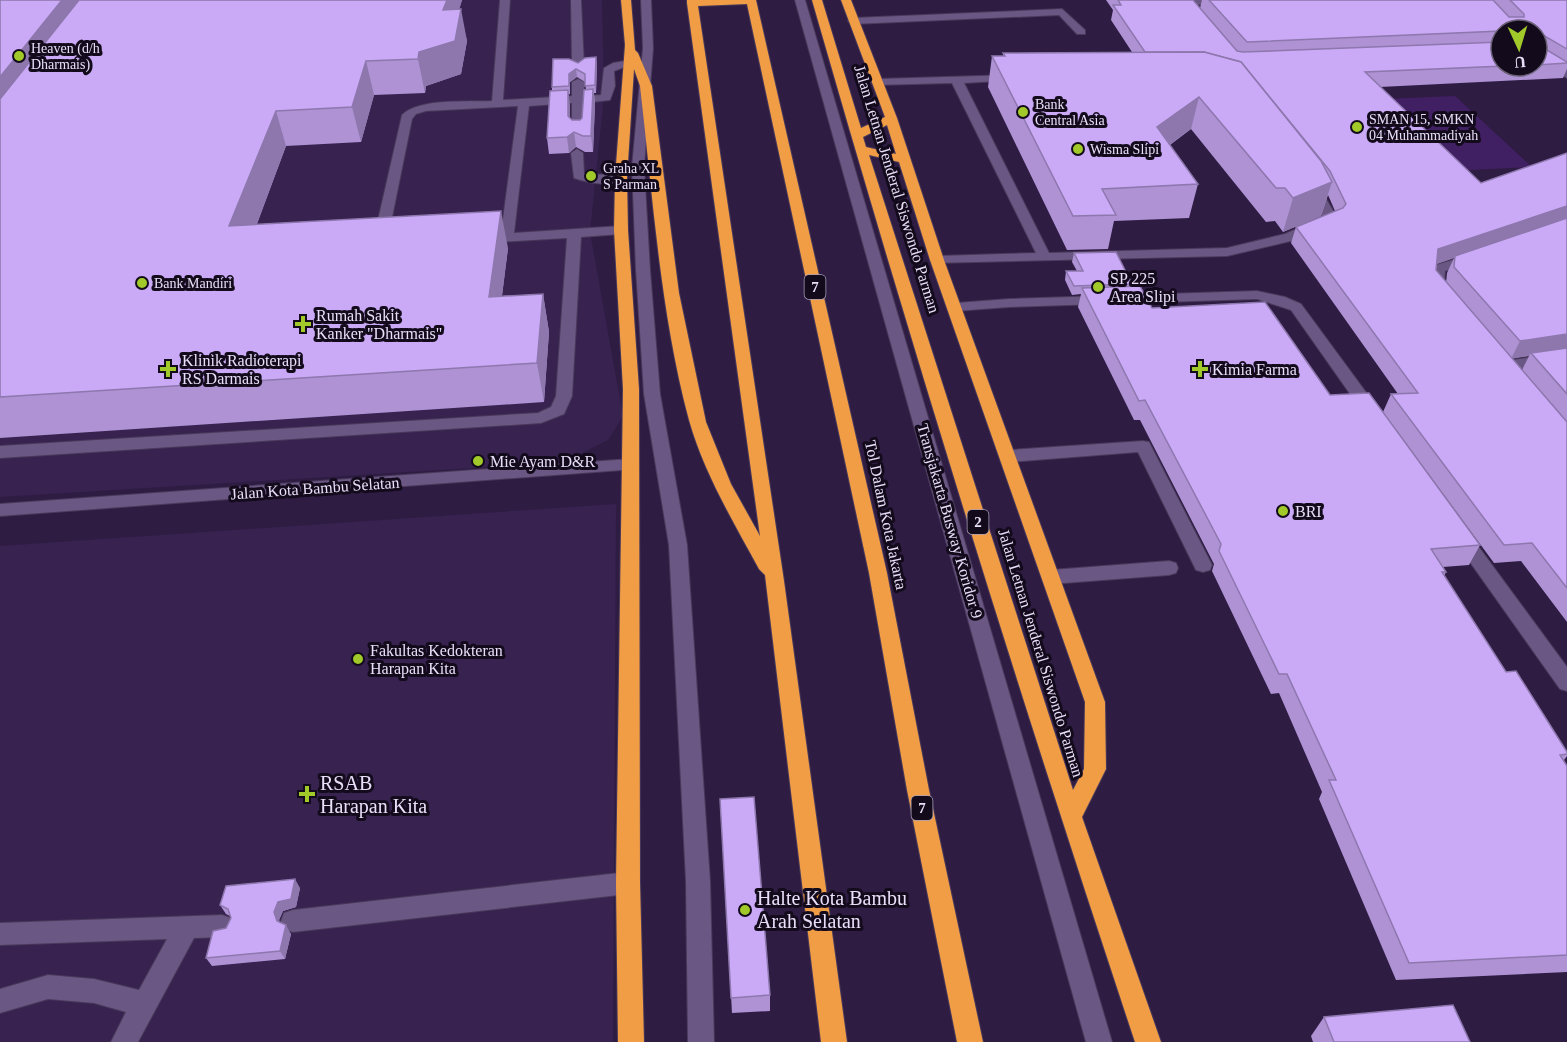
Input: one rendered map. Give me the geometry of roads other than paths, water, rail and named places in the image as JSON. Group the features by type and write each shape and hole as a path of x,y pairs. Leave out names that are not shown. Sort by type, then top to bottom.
{"highway":[{"path":"626,0 630,63 621,178 621,230 631,389 628,883 630,1042"},
{"name":"Jalan Letnan Jenderal Siswondo Parman","path":"817,0 859,142 1071,817 1148,1042"},
{"path":"846,0 891,118 937,260 956,307 1095,702 1095,770 1071,817"},
{"path":"751,1 692,2 775,581 834,1042"},
{"name":"Tol Dalam Kota Jakarta","path":"751,1 878,573 918,790 970,1042"},
{"path":"630,45 646,86 672,293 698,422 722,484 775,581"},
{"path":"859,142 891,118"},
{"path":"859,142 903,159"}],"street":[{"path":"497,105 505,0"},
{"path":"576,0 578,66"},
{"path":"646,0 648,48 638,167 643,270 652,394 678,545 697,869 701,1042"},
{"name":"Transjakarta Busway Koridor 9","path":"800,0 1100,1042"},
{"path":"1053,0 1081,32"},
{"path":"1190,5 1259,0"},
{"path":"854,21 1062,12"},
{"path":"391,244 379,244 406,118 412,112 425,108 606,98 609,86 608,70 617,65 630,63"},
{"path":"1549,63 1567,75"},
{"path":"877,82 1028,77"},
{"path":"956,79 1044,256"},
{"path":"578,82 578,130"},
{"path":"507,237 524,103"},
{"path":"577,153 578,175 588,179 621,178"},
{"path":"937,260 1227,252 1290,237 1330,219 1318,192 1303,173"},
{"path":"472,239 621,230"},
{"path":"0,452 542,418 558,410 564,396 574,233"},
{"path":"1451,302 1437,286 1438,269 1481,255"},
{"path":"956,307 1009,303 1257,295 1280,300 1296,307 1386,433"},
{"path":"1507,367 1567,357"},
{"path":"1009,456 1143,446 1203,565"},
{"name":"Jalan Kota Bambu Selatan","path":"0,510 630,465"},
{"path":"1449,519 1567,683"},
{"path":"1051,577 1168,568"},
{"path":"293,921 628,883"},
{"path":"0,934 222,926"},
{"path":"124,1042 186,929"},
{"path":"0,1001 48,987 94,991 143,1004"}],"place":[{"name":"Heaven (d/h Dharmais)","path":"19,56"},
{"name":"Bank Central Asia","path":"1023,112"},
{"name":"SMAN 15, SMKN 04 Muhammadiyah","path":"1357,127"},
{"name":"Wisma Slipi","path":"1078,149"},
{"name":"Graha XL S Parman","path":"591,176"},
{"name":"Bank Mandiri","path":"142,283"},
{"name":"SP 225 Area Slipi","path":"1098,287"},
{"name":"Rumah Sakit Kanker \"Dharmais\"","path":"303,324"},
{"name":"Klinik Radioterapi RS Darmais","path":"168,369"},
{"name":"Kimia Farma","path":"1200,369"},
{"name":"Mie Ayam D&R","path":"478,461"},
{"name":"BRI","path":"1283,511"},
{"name":"Fakultas Kedokteran Harapan Kita","path":"358,659"},
{"name":"RSAB Harapan Kita","path":"307,794"},
{"name":"Halte Kota Bambu Arah Selatan","path":"745,910"}]}
